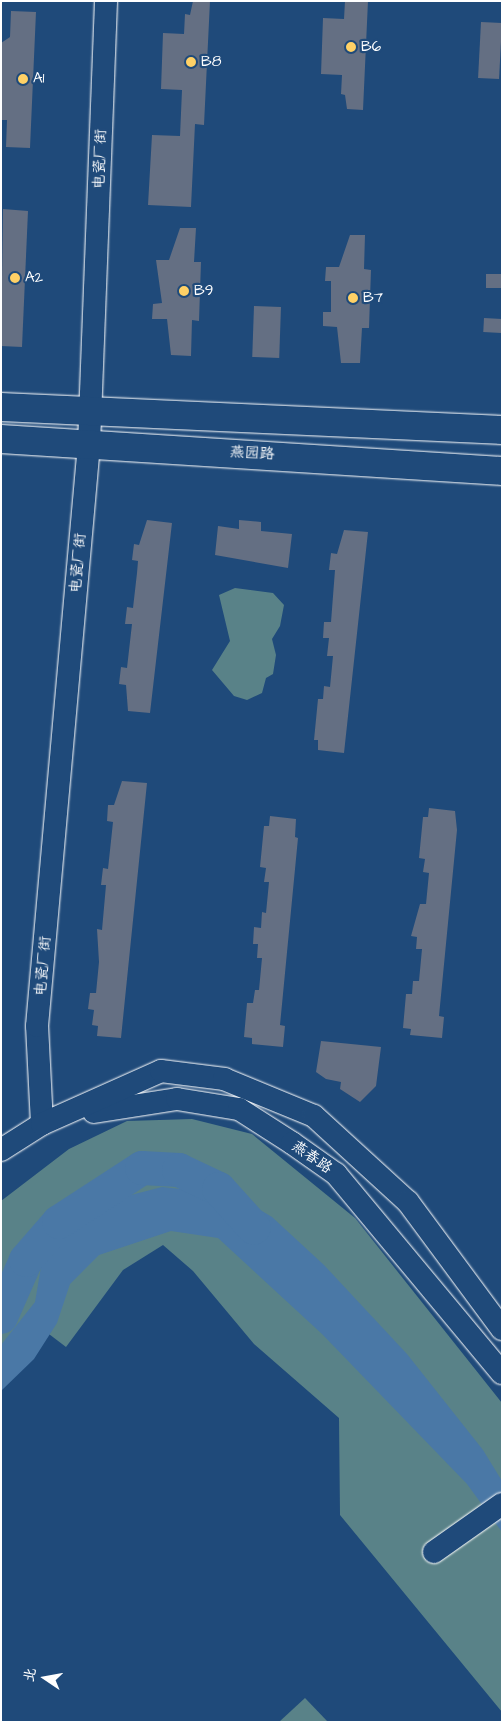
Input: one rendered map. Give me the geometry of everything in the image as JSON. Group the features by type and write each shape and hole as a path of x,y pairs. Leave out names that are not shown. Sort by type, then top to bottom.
{"main road":[{"path":"1,407 502,430"},
{"name":"燕园路","path":"1,440 502,471"}],"street":[{"name":"电瓷厂街","path":"42,1124 37,1026 89,444 106,1"},
{"name":"燕春路","path":"1,1150 42,1124 161,1071 224,1080 314,1116 408,1202 502,1329"},
{"name":"燕春路","path":"42,1124 133,1103 168,1100 239,1109 336,1174 502,1373"},
{"path":"434,1552 502,1504"}],"green space":[{"path":"235,588 273,593 284,605 280,626 272,639 276,655 273,674 266,678 262,693 247,700 234,696 212,670 230,641 219,595"},
{"path":"192,1119 252,1134 355,1218 502,1403 502,1712 340,1515 339,1418 254,1344 193,1271 163,1245 123,1270 66,1347 45,1331 1,1367 1,1201 69,1149 127,1121"},
{"path":"305,1698 328,1722 279,1722"}],"water":[{"path":"162,1187 235,1195 272,1217 324,1265 407,1354 483,1450 502,1481 502,1532 467,1484 322,1334 218,1238 171,1231 99,1255 70,1284 57,1323 34,1359 1,1391 1,1345 35,1302 41,1267 53,1242 71,1226 131,1195"}],"building":[{"path":"193,1 210,1 204,125 195,124 191,207 148,205 152,135 180,136 182,90 161,89 163,33 184,34 185,14 190,15"},
{"name":"B6","path":"345,1 368,1 363,110 347,109 345,95 341,94 342,75 321,74 323,18 344,19"},
{"name":"A1","path":"11,11 36,12 30,148 6,147 7,120 1,120 1,43 10,37"},
{"path":"481,22 502,23 499,79 478,78"},
{"name":"A2","path":"3,209 28,211 22,347 1,346"},
{"name":"B9","path":"180,228 196,228 194,262 201,262 199,321 192,320 191,356 171,355 167,319 152,319 153,304 162,303 156,260 169,260"},
{"name":"B7","path":"350,235 365,235 364,269 371,270 369,328 362,328 360,363 341,363 337,327 323,326 323,312 331,312 331,281 325,281 326,267 339,267"},
{"path":"486,274 502,274 502,288 486,288"},
{"path":"254,306 281,307 279,358 252,357"},
{"path":"484,318 502,319 501,333 483,332"},
{"path":"147,520 172,523 150,713 128,711 126,685 119,684 121,667 127,668 132,624 125,624 127,607 133,608 137,573 138,561 132,560 134,544 139,545"},
{"path":"239,520 261,522 261,531 292,534 288,568 215,555 218,526 239,529"},
{"path":"344,530 368,532 344,753 318,750 318,740 314,740 318,699 323,699 324,686 330,687 333,656 327,656 329,638 323,638 324,622 331,622 335,570 329,570 331,553 337,554"},
{"path":"122,781 147,783 121,1038 97,1036 98,1026 92,1025 94,1010 88,1009 90,993 96,993 99,962 97,929 102,930 106,885 101,885 103,868 108,869 113,822 107,821 108,805 114,805"},
{"path":"429,808 455,811 457,830 439,1016 444,1017 442,1038 410,1035 411,1029 403,1028 406,994 412,994 413,981 419,981 422,949 416,949 417,937 411,936 420,904 426,904 429,873 423,872 425,859 419,858 423,817 428,817"},
{"path":"270,816 296,819 295,837 298,838 280,1025 285,1026 283,1047 252,1044 252,1038 244,1037 247,1003 253,1003 255,990 259,990 262,958 257,958 258,944 253,944 254,927 261,928 262,912 266,913 269,882 264,882 266,868 260,867 264,826 269,826"},
{"path":"321,1041 381,1047 376,1086 360,1102 340,1089 341,1082 326,1079 316,1072"}],"waterway":[{"path":"1,1317 26,1260 59,1222 142,1168 179,1170 219,1189 254,1228"}],"place":[{"name":"B6","path":"351,47"},
{"name":"B8","path":"191,62"},
{"name":"A1","path":"23,79"},
{"name":"A2","path":"15,278"},
{"name":"B9","path":"184,291"},
{"name":"B7","path":"353,298"}]}
